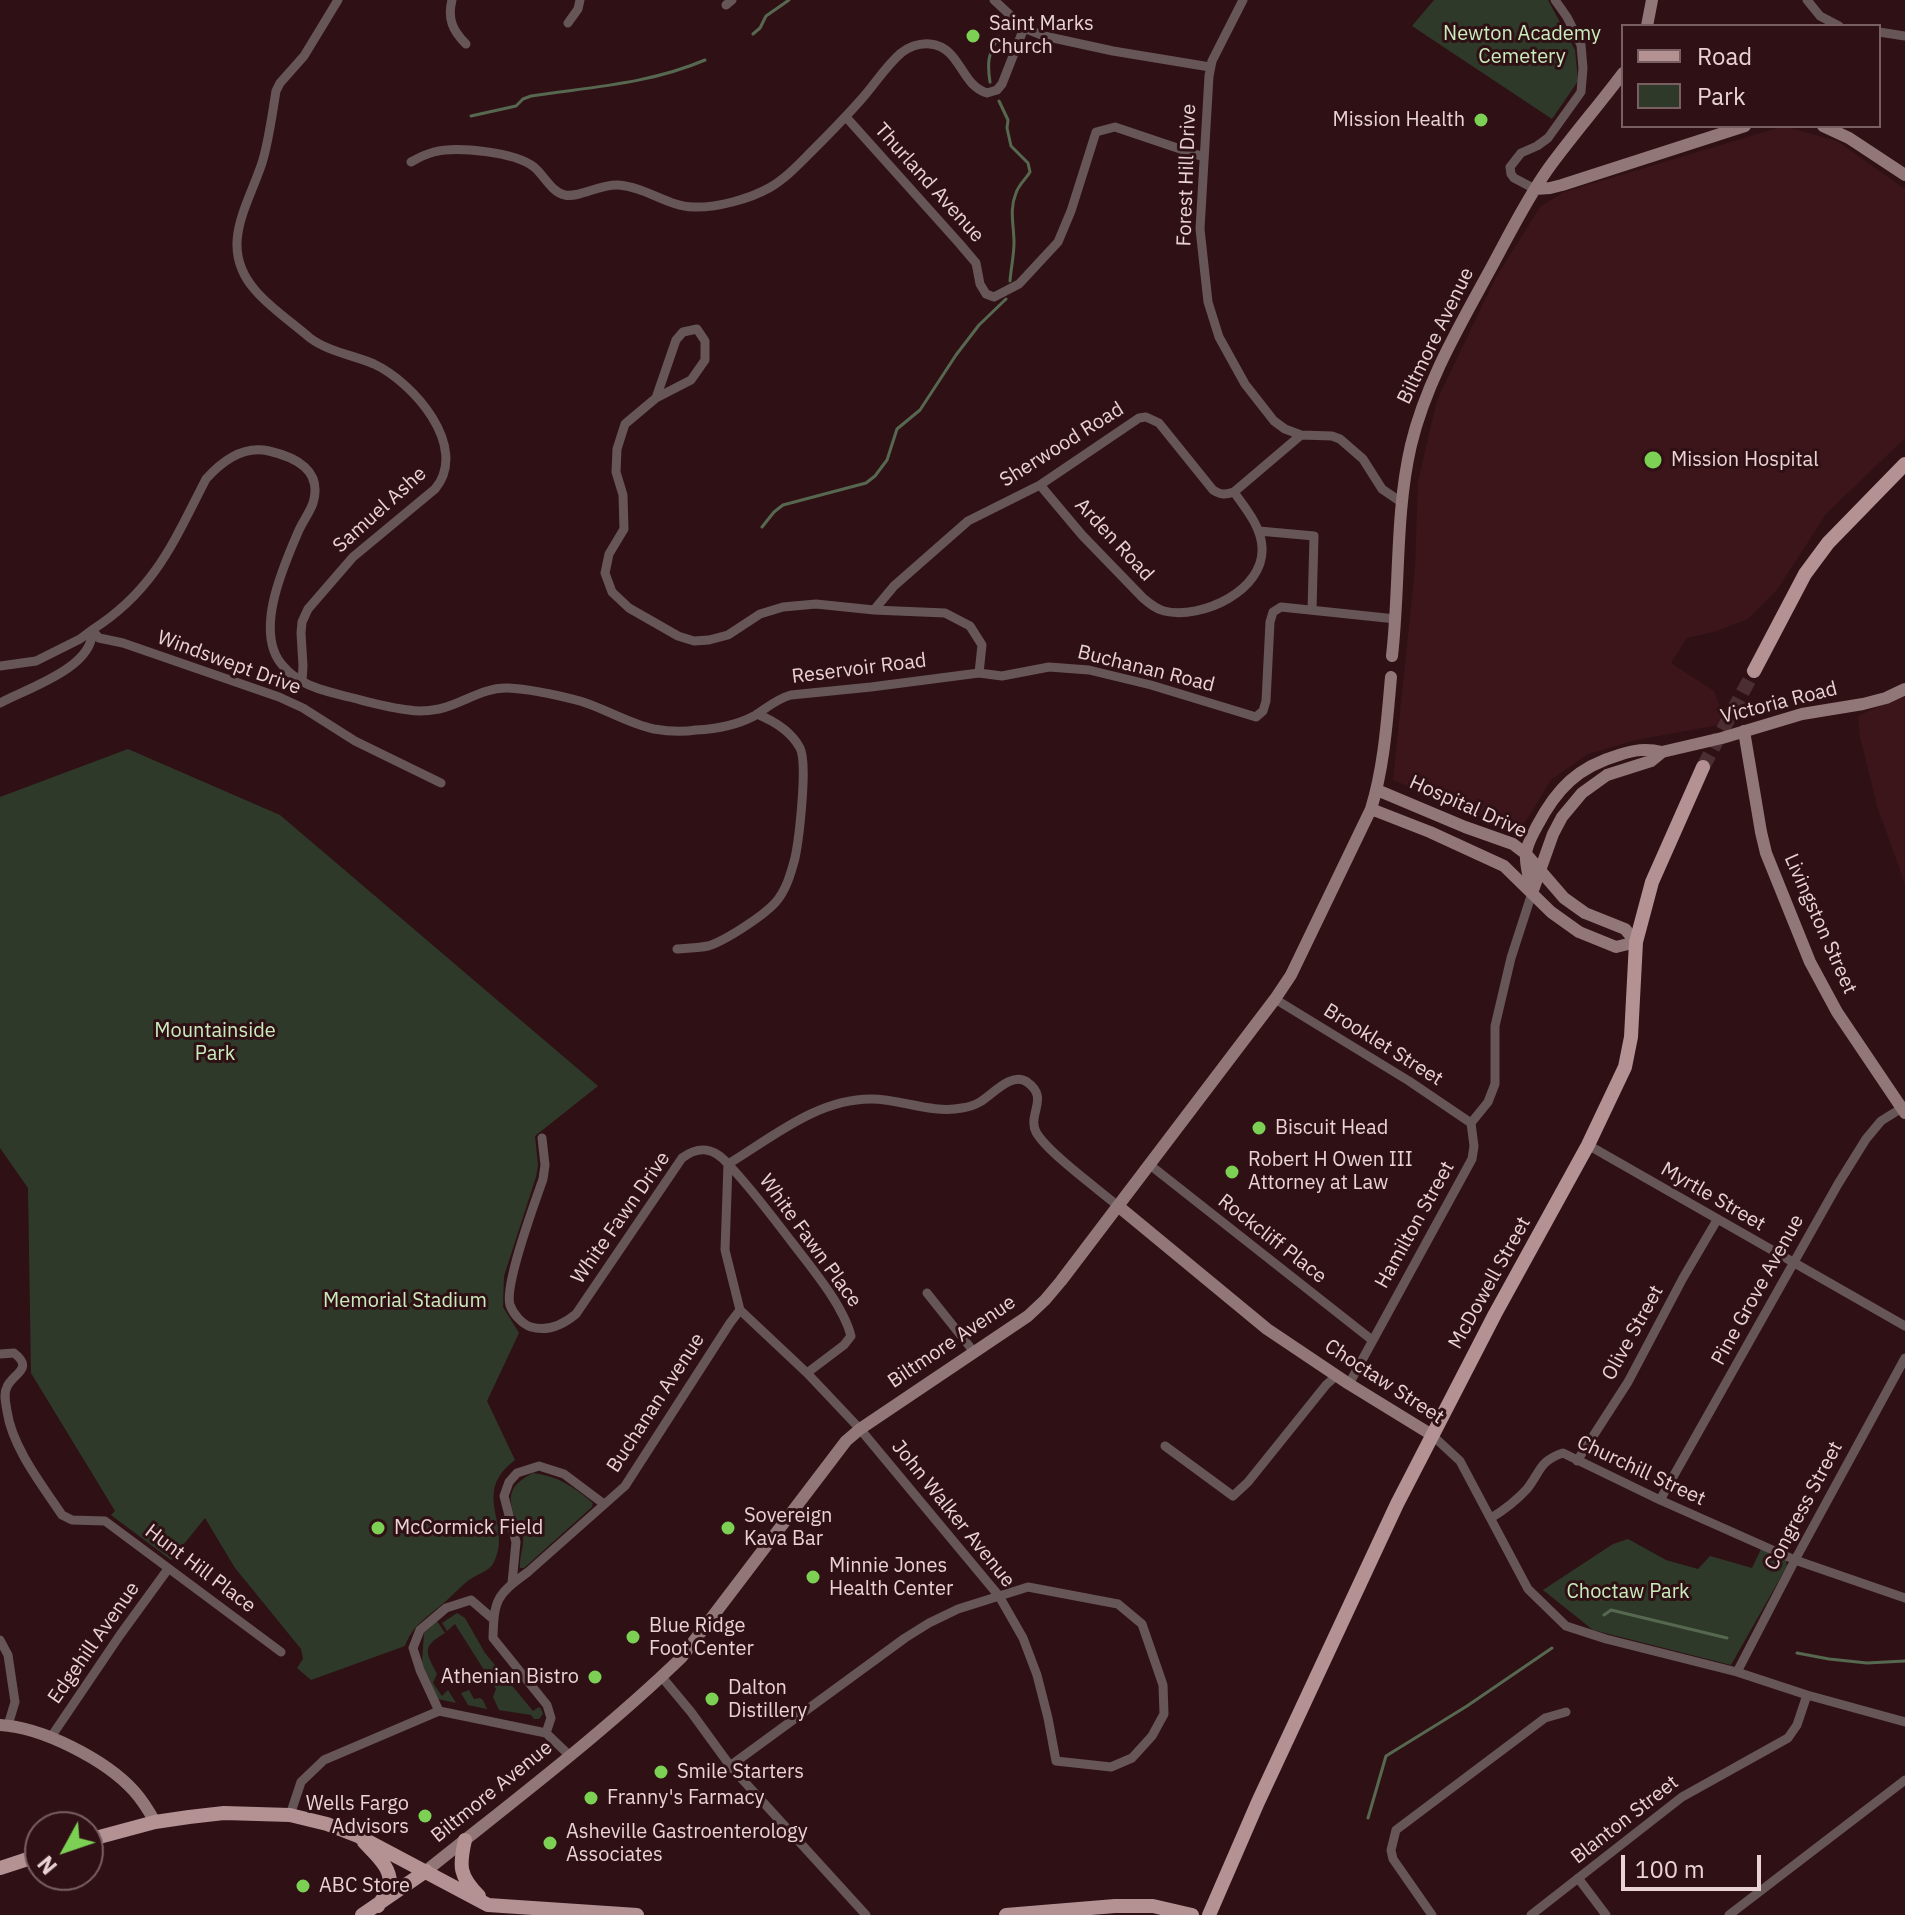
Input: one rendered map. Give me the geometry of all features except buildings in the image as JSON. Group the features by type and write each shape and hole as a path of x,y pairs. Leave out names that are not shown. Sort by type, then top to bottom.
{"main road":[{"path":"1647,24 1652,0"},
{"name":"Biltmore Avenue","path":"1392,656 1401,502 1412,442 1432,382 1535,189 1621,76"},
{"path":"1535,189 1562,185 1739,128"},
{"path":"1827,128 1849,138 1905,175"},
{"path":"1754,671 1805,574 1828,543 1905,464"},
{"name":"Biltmore Avenue","path":"362,1915 465,1840 681,1658 846,1441 1028,1316 1045,1300 1275,999 1299,960 1371,809 1385,742 1391,677"},
{"name":"Victoria Road","path":"1532,893 1562,817 1582,793 1607,775 1651,761 1662,752 1802,714 1874,701 1905,689"},
{"name":"Livingston Street","path":"1744,731 1766,853 1810,962 1837,1012 1904,1109"},
{"name":"Victoria Road","path":"1526,854 1533,833 1557,792 1578,774 1599,761 1631,751 1649,749 1662,752"},
{"name":"McDowell Street","path":"1209,1915 1258,1802 1397,1504 1495,1314 1588,1145 1625,1067 1631,1037 1636,942 1652,882 1703,767"},
{"name":"Hospital Drive","path":"1371,809 1504,866 1565,924 1579,932 1616,947 1636,942 1625,929 1598,919 1572,904 1513,844 1377,790"},
{"path":"1526,854 1532,893"},
{"name":"Choctaw Street","path":"1118,1206 1264,1327 1432,1435"},
{"path":"4,1725 51,1737 90,1756 132,1790 155,1822"},
{"path":"104,1836 155,1822 224,1813 290,1815 358,1836 426,1871 483,1910 637,1915"},
{"path":"358,1836 388,1870 389,1888 378,1906"},
{"path":"465,1840 460,1862 462,1873 483,1910"},
{"path":"0,1868 24,1860"},
{"path":"1006,1915 1115,1906 1153,1906 1192,1915"}],"street":[{"name":"Samuel Ashe","path":"302,682 301,633 308,609 353,557 435,489 442,481 447,458 440,433 417,397 403,383 375,365 318,344 255,290 239,264 236,235 263,162 276,91 304,56 338,0"},
{"path":"452,0 451,23 466,44"},
{"path":"568,23 580,0"},
{"path":"994,0 1024,28 1044,36 1210,67"},
{"name":"Forest Hill Drive","path":"1243,0 1210,67 1200,229 1205,281 1215,328 1239,374 1279,425 1301,435 1340,439 1359,454 1382,489 1401,502"},
{"path":"1535,189 1514,178 1510,167 1521,153 1548,138 1581,92 1581,45 1555,0"},
{"path":"1807,0 1820,16 1835,24"},
{"path":"846,117 892,63 916,45 941,46 949,51 977,88 992,92 1002,84 1024,28"},
{"path":"1881,32 1905,36"},
{"name":"Thurland Avenue","path":"411,162 433,152 461,149 526,162 538,170 561,195 572,196 615,184 637,188 673,203 692,207 714,205 769,188 788,175 846,117 968,253 976,263 980,284 986,294 994,297 1019,284 1058,242 1096,132 1115,127 1204,157"},
{"path":"656,398 676,340 683,332 697,329 705,341 705,360 691,380 656,398 625,424 617,449 616,472 623,495 624,529 609,554 605,573 612,592 629,608 678,636 694,641 728,635 760,614 783,607 816,604 945,613 970,626 982,645 979,673"},
{"name":"Sherwood Road","path":"874,610 894,586 968,521 1040,485 1134,420 1146,417 1159,423 1213,490 1226,495 1234,492"},
{"path":"1301,435 1234,492 1259,531 1314,536 1312,610 1396,619"},
{"name":"Reservoir Road","path":"92,630 124,605 165,558 206,479 238,454 253,449 293,458 302,463 314,481 313,503 283,568 269,628 278,661 302,682 317,688 408,710 425,711 442,708 491,689 507,688 581,701 653,729 694,731 737,724 772,702 791,695 979,673"},
{"name":"Arden Road","path":"1040,485 1082,535 1143,598 1153,607 1165,611 1180,612 1212,606 1247,585 1261,561 1259,531"},
{"name":"Buchanan Road","path":"979,673 1002,676 1049,667 1089,670 1256,717 1263,711 1266,701 1273,612 1281,607 1312,610"},
{"path":"0,666 36,661 92,630"},
{"path":"0,703 76,663 93,641 92,630"},
{"name":"Windswept Drive","path":"92,630 99,638 123,643 279,697 303,708 355,741 441,783"},
{"path":"677,949 708,946 725,938 765,912 777,901 787,884 795,857 804,771 801,750 774,721 757,714"},
{"path":"1471,1123 1488,1102 1495,1084 1495,1026 1511,958 1532,893"},
{"name":"Brooklet Street","path":"1275,999 1471,1123"},
{"path":"860,1429 807,1373 740,1310 725,1250 728,1164 826,1106 871,1099 940,1110 958,1109 978,1103 1004,1084 1022,1079 1030,1084 1039,1101 1033,1121 1039,1136 1118,1206"},
{"name":"Pine Grove Avenue","path":"1660,1500 1866,1139 1881,1121 1904,1109"},
{"name":"Hamilton Street","path":"1349,1384 1472,1159 1471,1123"},
{"name":"White Fawn Drive","path":"542,1138 543,1179 511,1277 510,1304 526,1326 537,1328 565,1324 576,1314 682,1158 691,1152 710,1150 718,1153 728,1164"},
{"name":"Myrtle Street","path":"1588,1145 1905,1326"},
{"name":"White Fawn Place","path":"728,1164 745,1181 814,1271 847,1323 851,1336 844,1345 807,1373"},
{"name":"Rockcliff Place","path":"1150,1165 1372,1340"},
{"name":"Olive Street","path":"1577,1461 1628,1382 1717,1220"},
{"path":"927,1293 974,1352"},
{"name":"Buchanan Avenue","path":"493,1619 496,1602 512,1583 625,1486 740,1310"},
{"name":"Hunt Hill Place","path":"0,1354 14,1353 21,1359 19,1374 7,1386 5,1396 9,1426 20,1450 62,1515 72,1520 105,1521 281,1652"},
{"name":"Congress Street","path":"1737,1672 1905,1358"},
{"path":"1165,1446 1233,1496 1336,1376"},
{"name":"John Walker Avenue","path":"860,1429 999,1596 1023,1638 1037,1675 1056,1761 1111,1767 1132,1758 1152,1736 1164,1714 1163,1685 1142,1624 1118,1604 1028,1587 999,1596"},
{"name":"Choctaw Street","path":"1432,1435 1460,1461 1528,1589 1566,1626 1905,1722"},
{"name":"Churchill Street","path":"1491,1518 1509,1507 1527,1489 1547,1458 1563,1453 1795,1560 1905,1598"},
{"path":"512,1583 516,1542 504,1496 509,1482 517,1473 539,1466 564,1474 604,1504"},
{"name":"Edgehill Avenue","path":"51,1737 168,1569"},
{"path":"730,1766 916,1631 958,1609 999,1596"},
{"path":"439,1711 413,1648 420,1630 446,1608 471,1600 493,1619 493,1638 547,1705 551,1718 546,1733"},
{"path":"0,1640 8,1655 15,1702 4,1725"},
{"path":"661,1676 730,1766 866,1915"},
{"name":"Blanton Street","path":"1531,1915 1682,1797 1788,1738 1797,1725 1807,1695"},
{"path":"290,1815 301,1782 324,1760 439,1711 546,1733 569,1755"},
{"path":"1432,1915 1393,1859 1391,1850 1396,1830 1545,1718 1566,1712"},
{"path":"1729,1915 1905,1780"},
{"path":"1578,1878 1606,1915"}],"shaded area":[{"name":"Mission Hospital","path":"1777,128 1791,128 1837,141 1905,189 1905,438 1826,514 1777,590 1748,619 1687,638 1671,663 1714,691 1724,716 1718,725 1636,740 1588,754 1551,780 1519,832 1393,780 1415,568 1418,481 1437,400 1495,279 1540,207 1564,192"},
{"path":"1905,694 1905,884 1877,806 1858,716"}],"green space":[{"name":"Newton Academy Cemetery","path":"1434,0 1548,0 1575,50 1578,81 1552,119 1412,26"},
{"name":"Mountainside Park","path":"128,749 280,815 598,1086 535,1136 536,1177 504,1276 503,1307 519,1333 487,1401 515,1460 495,1485 499,1548 494,1562 422,1621 405,1646 311,1680 297,1668 303,1659 301,1649 235,1568 205,1518 171,1560 111,1515 115,1511 31,1373 28,1188 0,1148 0,797"},
{"path":"533,1473 565,1483 593,1503 524,1568 520,1568 523,1535 511,1497 515,1486"},
{"name":"Choctaw Park","path":"1628,1539 1666,1560 1698,1569 1710,1556 1752,1568 1761,1549 1786,1560 1787,1566 1731,1665 1593,1630 1543,1590 1613,1544"},
{"path":"457,1613 465,1618 485,1653 533,1711 539,1707 541,1709 543,1714 539,1719 499,1710 493,1697 496,1689 455,1624 447,1631 442,1623"},
{"path":"437,1621 445,1633 432,1642 428,1650 437,1674 433,1683 442,1696 448,1690 456,1703 438,1699 422,1663 424,1633"},
{"path":"469,1690 474,1699 483,1700 487,1709 468,1705 461,1693"}],"waterway":[{"path":"753,34 766,16 789,0"},
{"path":"990,82 989,58 999,37"},
{"path":"471,116 516,106 531,96 641,80 705,60"},
{"path":"999,101 1008,120 1011,146 1028,163 1030,172 1014,199 1010,281"},
{"path":"762,527 783,505 866,483 875,476 887,460 897,429 920,410 979,325 1006,299"},
{"path":"1604,1615 1611,1610 1727,1638"},
{"path":"1368,1818 1386,1756 1552,1648"},
{"path":"1797,1653 1867,1663 1905,1661"}],"tunnel":[{"path":"1703,767 1754,671"}],"place":[{"name":"Saint Marks Church","path":"973,36"},
{"name":"Mission Health","path":"1481,120"},
{"name":"Mission Hospital","path":"1653,460"},
{"name":"Biscuit Head","path":"1259,1128"},
{"name":"Robert H Owen III Attorney at Law","path":"1232,1172"},
{"name":"McCormick Field","path":"378,1528"},
{"name":"Sovereign Kava Bar","path":"728,1528"},
{"name":"Minnie Jones Health Center","path":"813,1577"},
{"name":"Blue Ridge Foot Center","path":"633,1637"},
{"name":"Athenian Bistro","path":"595,1677"},
{"name":"Dalton Distillery","path":"712,1699"},
{"name":"Smile Starters","path":"661,1772"},
{"name":"Franny's Farmacy","path":"591,1798"},
{"name":"Wells Fargo Advisors","path":"425,1816"},
{"name":"Asheville Gastroenterology Associates","path":"550,1843"},
{"name":"ABC Store","path":"303,1886"}],"park label":[{"name":"Memorial Stadium","path":"405,1301"}]}
